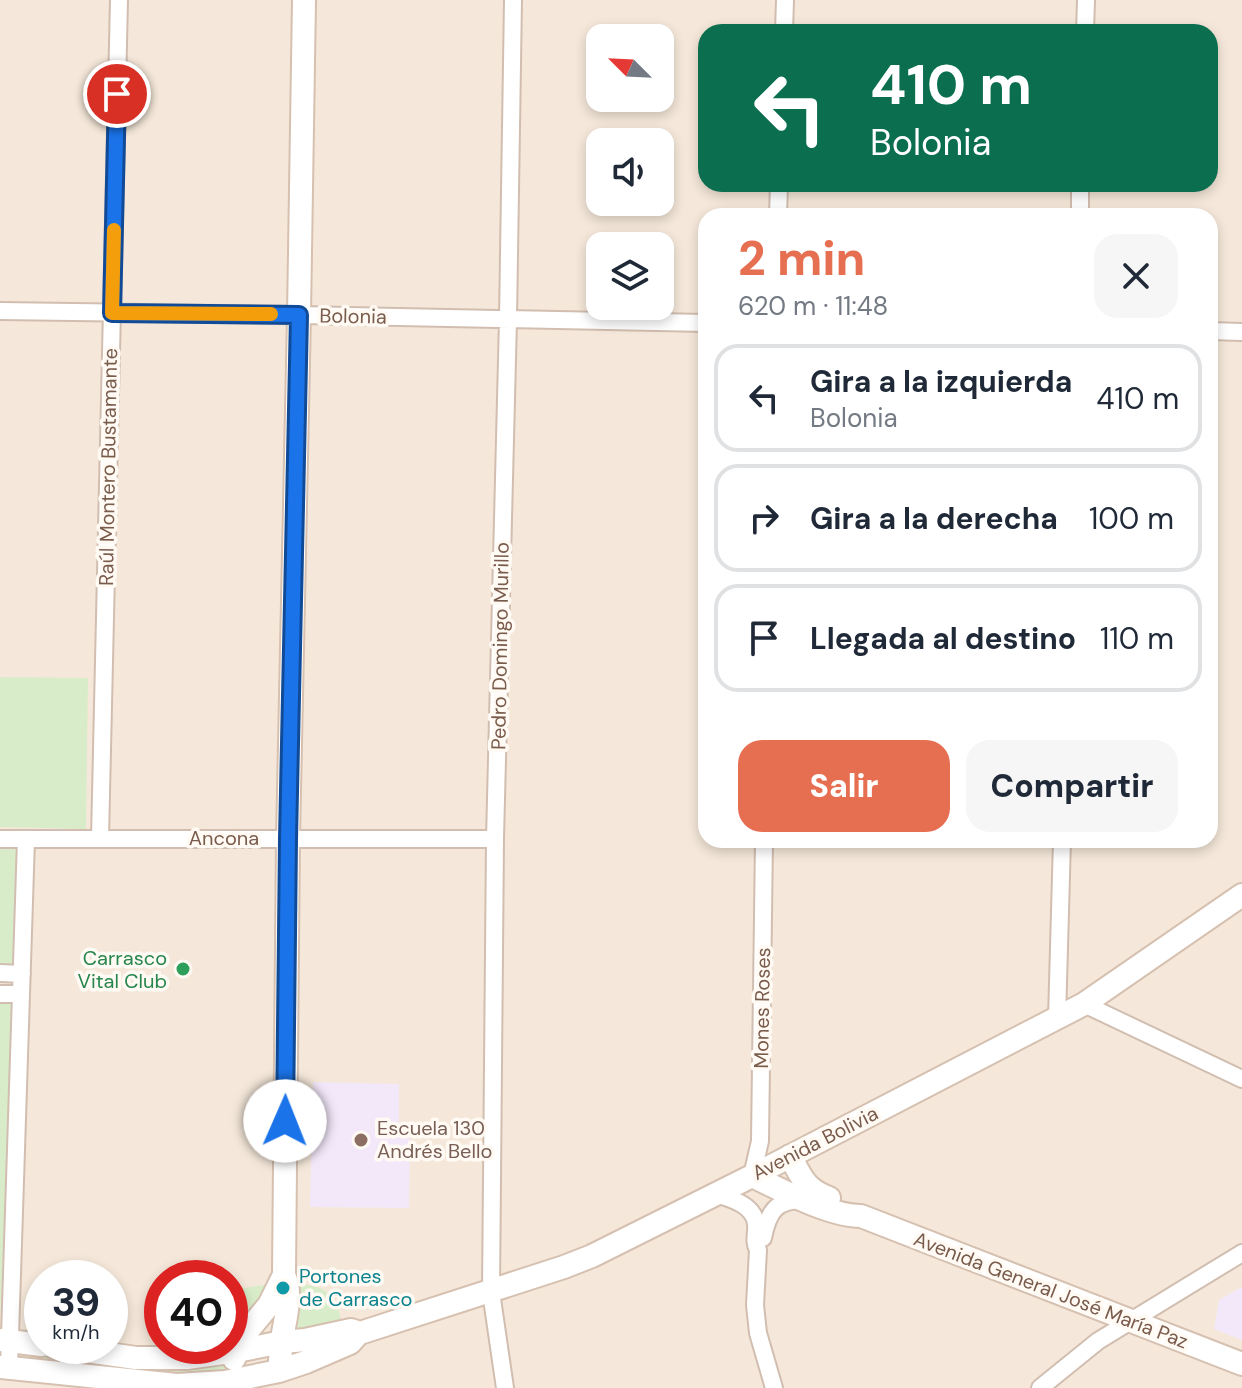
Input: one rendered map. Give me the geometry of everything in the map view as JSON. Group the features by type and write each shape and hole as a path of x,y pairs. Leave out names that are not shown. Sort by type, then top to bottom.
{"street":[{"name":"Raúl Montero Bustamante","path":"100,838 119,0"},
{"path":"248,1330 269,1305 284,1275 288,839 304,0"},
{"name":"Pedro Domingo Murillo","path":"505,1388 491,1292 495,839 513,0"},
{"path":"784,24 785,0"},
{"path":"1085,24 1086,0"},
{"name":"Bolonia","path":"0,311 698,323"},
{"path":"1218,331 1242,332"},
{"name":"Ancona","path":"0,839 495,839"},
{"path":"5,1367 26,839"},
{"name":"Mones Roses","path":"752,1176 760,1141 764,848"},
{"path":"1057,1019 1062,848"},
{"name":"Avenida Bolivia","path":"5,1367 177,1385 278,1380 306,1362 350,1343 360,1333 592,1256 752,1176 1084,1004 1242,895"},
{"path":"0,973 22,974"},
{"path":"0,994 21,994"},
{"path":"1084,1004 1242,1079"},
{"name":"Avenida General José María Paz","path":"790,1156 805,1183 815,1193 852,1208 861,1216 1242,1364"},
{"name":"Avenida General José María Paz","path":"752,1176 849,1216 861,1216"},
{"path":"716,1194 738,1201 756,1221 755,1305 758,1333 774,1388"},
{"path":"758,1250 766,1220 772,1211 785,1203 806,1200"},
{"path":"1040,1388 1098,1341 1242,1253"},
{"path":"278,1380 288,1306 284,1275"},
{"name":"Avenida Bolivia","path":"248,1349 351,1330 360,1333"},
{"path":"224,1385 232,1364"}],"shaded area":[{"path":"0,0 1242,0 1242,1388 0,1388"},
{"name":"Escuela 130 Andrés Bello","path":"313,1082 399,1084 399,1129 410,1130 409,1208 310,1207"},
{"path":"1242,1287 1242,1340 1214,1329 1219,1300"}],"green space":[{"path":"0,677 88,678 86,829 0,827"},
{"path":"0,845 18,848 15,966 0,967"},
{"path":"0,1000 12,1001 14,1005 0,1320"},
{"path":"271,1285 248,1318 248,1288"},
{"path":"311,1285 334,1299 342,1324 310,1331 293,1324 293,1286"},
{"path":"16,1351 24,1352 24,1361 18,1361 14,1354"},
{"path":"57,1364 224,1367 222,1374"}],"slow traffic":[{"path":"114,230 112,313 271,314"}],"place":[{"name":"Carrasco Vital Club","path":"183,969"},
{"name":"Escuela 130 Andrés Bello","path":"361,1140"},
{"name":"Portones de Carrasco","path":"283,1288"}],"route":[{"path":"117,94 112,313 299,315 285,1121"}]}
